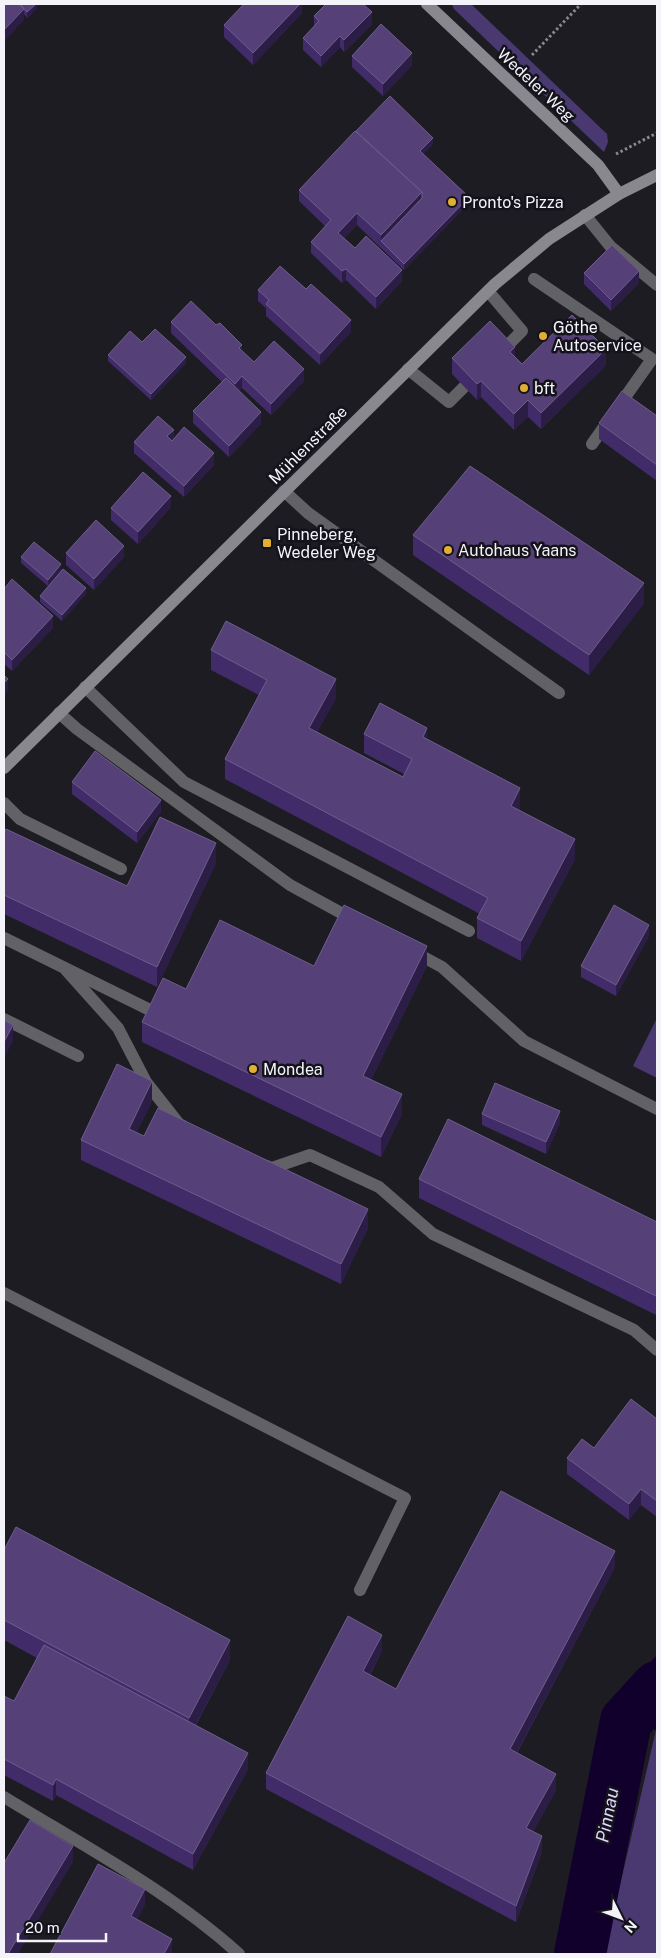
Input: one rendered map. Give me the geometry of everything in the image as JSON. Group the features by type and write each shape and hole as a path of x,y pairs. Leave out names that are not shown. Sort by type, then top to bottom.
{"main road":[{"name":"Wedeler Weg","path":"427,4 598,165 619,194"},
{"name":"Mühlenstraße","path":"4,768 488,291 548,239 619,194 657,175"}],"street":[{"path":"585,215 610,246 657,285"},
{"path":"534,279 652,359 592,444"},
{"path":"408,369 449,402 522,331 488,291"},
{"path":"284,491 308,513 559,693"},
{"path":"85,687 184,782 469,931"},
{"path":"59,713 77,729 290,885 366,926"},
{"path":"4,803 20,819 120,869"},
{"path":"4,938 150,1010"},
{"path":"400,944 442,967 524,1041 657,1109"},
{"path":"66,970 118,1028 146,1082 179,1124 196,1132"},
{"path":"4,1019 78,1056"},
{"path":"255,1160 272,1168 310,1154 379,1187 433,1234 634,1330 657,1350"},
{"path":"4,1293 405,1498 360,1590"},
{"path":"4,1797 166,1896 212,1929 239,1954"}],"path":[{"path":"532,55 581,4"},
{"path":"598,165 628,147 657,134"}],"shaded area":[{"path":"452,4 471,4 607,134 608,142 604,152 454,9"},
{"path":"657,1018 657,1078 633,1066"},
{"path":"657,1655 657,1729 656,1730 610,1705"},
{"path":"656,1730 657,1954 604,1954"}],"building":[{"path":"4,4 19,4 24,9 4,30"},
{"path":"20,4 36,4 27,12"},
{"path":"244,4 300,4 253,53 224,25"},
{"path":"326,4 363,4 372,12 344,40 340,36 321,56 303,38 319,21 314,16"},
{"path":"381,24 412,53 383,84 352,56"},
{"path":"390,96 433,138 420,151 469,197 404,264 381,241 422,198 422,192 356,131"},
{"path":"355,131 422,192 381,235 357,213 338,233 355,248 366,236 402,270 376,297 346,269 342,271 311,242 331,220 299,190"},
{"path":"612,245 639,271 611,300 584,273"},
{"path":"280,266 306,289 311,284 351,320 320,354 266,304 269,300 258,290"},
{"path":"191,301 216,325 220,323 242,345 239,348 254,362 274,341 304,369 271,404 242,376 235,384 171,322"},
{"name":"bft","path":"572,315 606,349 541,413 528,400 514,414 481,381 477,384 452,358 490,321 515,347 510,352 522,364"},
{"path":"155,329 186,357 151,394 108,355 130,331 142,342"},
{"path":"226,378 261,412 229,446 193,411"},
{"path":"622,391 657,416 657,465 599,423"},
{"path":"158,416 174,430 167,436 172,441 184,427 214,453 184,486 134,442"},
{"path":"470,466 644,583 589,655 413,535"},
{"path":"143,472 171,496 138,532 111,508"},
{"path":"96,520 124,546 94,579 66,553"},
{"path":"34,542 61,564 48,580 21,557"},
{"path":"63,569 86,588 62,615 40,596"},
{"path":"12,579 53,616 12,660 4,652 4,589"},
{"path":"226,621 336,679 309,728 403,777 412,759 364,734 380,703 427,728 423,737 520,788 511,806 575,839 521,941 477,918 488,898 225,759 267,680 211,650"},
{"path":"4,675 8,679 4,683"},
{"path":"95,751 161,800 137,832 72,782"},
{"path":"160,817 216,843 157,967 4,895 4,833 6,829 127,886"},
{"path":"344,905 427,946 363,1076 402,1094 381,1137 142,1022 163,978 186,989 220,920 314,966"},
{"path":"614,905 649,925 616,985 581,966"},
{"path":"4,1020 13,1025 4,1042"},
{"path":"117,1064 152,1081 129,1129 144,1136 158,1108 368,1209 341,1264 81,1140"},
{"path":"495,1083 560,1111 546,1142 482,1114"},
{"path":"448,1119 657,1222 656,1296 419,1179"},
{"path":"631,1399 657,1419 657,1501 641,1489 629,1504 567,1458 582,1439 594,1448"},
{"path":"501,1491 615,1551 510,1749 556,1774 526,1828 542,1836 516,1906 266,1773 348,1616 382,1635 363,1671 396,1689"},
{"path":"16,1527 230,1640 189,1718 4,1620 4,1550"},
{"path":"44,1645 248,1753 193,1854 56,1779 53,1785 4,1759 4,1696 14,1701"},
{"path":"30,1820 73,1846 8,1954 4,1954 4,1863"},
{"path":"98,1864 145,1889 131,1916 172,1939 164,1954 50,1954"}],"waterway":[{"name":"Pinnau","path":"580,1954 626,1721 657,1687"}],"place":[{"name":"Pronto's Pizza","path":"452,202"},
{"name":"Göthe Autoservice","path":"543,336"},
{"name":"bft","path":"524,388"},
{"name":"Pinneberg, Wedeler Weg","path":"267,543"},
{"name":"Autohaus Yaans","path":"448,550"},
{"name":"Mondea","path":"253,1069"}]}
